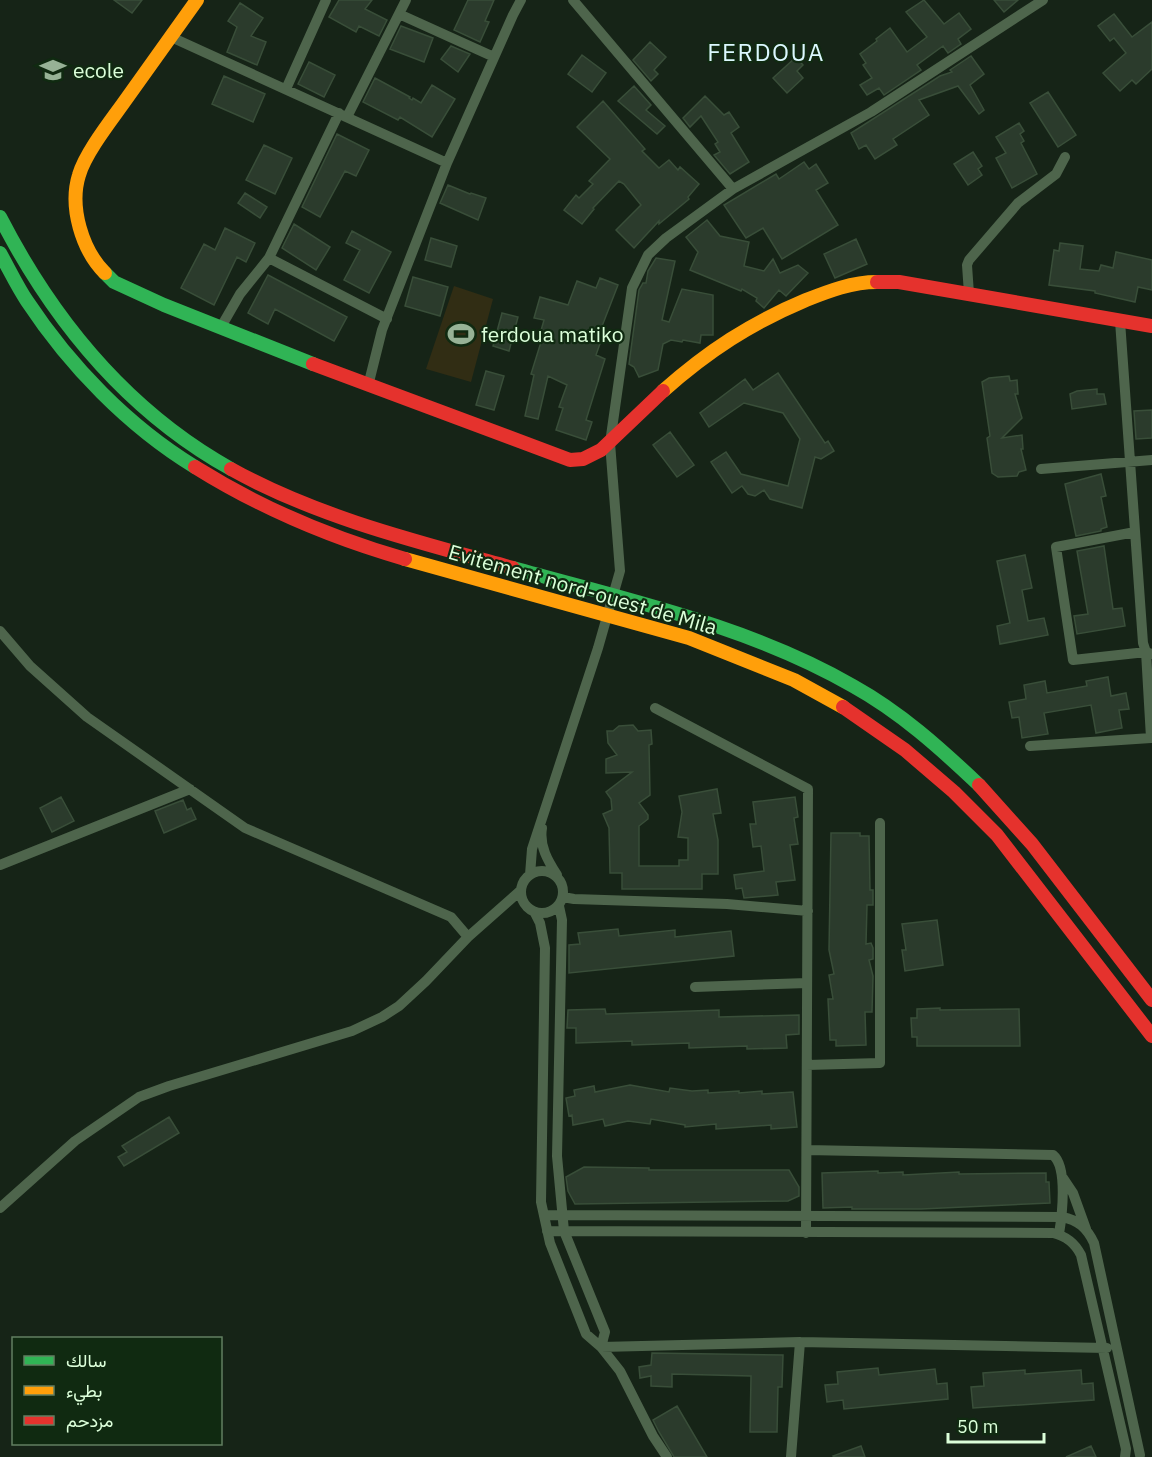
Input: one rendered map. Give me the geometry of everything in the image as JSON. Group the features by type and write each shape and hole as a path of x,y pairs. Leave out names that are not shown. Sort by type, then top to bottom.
{"main road":[{"path":"197,0 100,136 79,175 76,202 82,236 97,265 114,282 220,327 368,386 570,460 583,459 610,443 634,417 696,362 738,333 778,312 833,289 865,282 899,282 1152,326"},
{"path":"0,217 33,278 71,331 105,372 152,415 202,452 248,479 321,511 426,544 682,616 747,638 806,662 856,687 911,726 957,764 1013,820 1152,1000"},
{"name":"Evitement nord-ouest de Mila","path":"0,253 26,300 55,340 96,387 135,423 177,455 235,492 307,524 388,554 689,638 794,680 841,706 905,750 954,792 997,835 1152,1036"}],"street":[{"path":"286,89 326,0"},
{"path":"220,327 240,294 269,258 406,0"},
{"path":"368,386 387,319 447,163 521,0"},
{"path":"573,0 733,189"},
{"path":"530,875 532,849 598,648 620,571 610,443 632,288 648,255 666,238 733,189 871,112 1043,0"},
{"path":"399,14 494,57"},
{"path":"171,37 447,163"},
{"path":"969,294 967,266 969,260 1018,203 1056,174 1065,158"},
{"path":"269,258 387,319"},
{"path":"1030,746 1151,738 1149,653 1143,643 1120,321"},
{"path":"1041,469 1152,460"},
{"path":"1135,532 1056,547 1073,660 1149,653"},
{"path":"0,631 30,666 87,717 244,828 451,917 468,937"},
{"path":"655,708 808,789 806,1233"},
{"path":"0,865 190,789"},
{"path":"547,807 541,835 545,857 560,880 564,893 561,901 557,1156 562,1215 564,1231 605,1332 601,1347"},
{"path":"807,1065 880,1063 880,823"},
{"path":"0,1208 75,1141 139,1097 362,1026 399,1006 468,937 520,891 525,879 530,875 536,871 550,872 560,880"},
{"path":"520,891 524,905 534,913 540,923 545,948 541,1202 549,1243 586,1334 601,1347 620,1371 653,1436 667,1457"},
{"path":"534,913 548,914 561,901 574,899 726,904 808,911"},
{"path":"695,987 807,983"},
{"path":"807,1150 1049,1154 1058,1160 1063,1178 1073,1193 1094,1244 1140,1455"},
{"path":"1059,1234 1063,1178"},
{"path":"544,1215 1062,1217 1072,1219 1086,1229"},
{"path":"547,1231 1059,1234 1070,1240 1078,1249 1126,1449 1125,1457"},
{"path":"1078,1249 1094,1244"},
{"path":"601,1347 800,1342 1102,1349 1117,1347"},
{"path":"791,1457 800,1342"}],"shaded area":[{"name":"ferdoua matiko","path":"454,286 493,299 471,382 426,369"}],"building":[{"path":"114,0 142,0 132,13"},
{"path":"339,0 372,0 365,9 387,20 379,36 359,26 356,32 329,17"},
{"path":"468,0 494,0 485,21 489,22 480,42 454,30"},
{"path":"924,0 944,24 959,13 971,29 958,39 961,44 948,53 943,46 917,65 921,70 884,95 879,88 867,95 860,85 872,78 863,65 866,63 860,54 890,28 907,52 927,37 906,12"},
{"path":"994,0 1018,0 1004,12"},
{"path":"240,3 263,18 251,36 266,42 257,65 227,52 237,27 228,21"},
{"path":"1114,14 1132,37 1152,22 1152,69 1136,84 1132,80 1120,91 1103,73 1126,53 1114,38 1110,41 1098,26"},
{"path":"401,26 433,38 424,62 390,49"},
{"path":"650,42 666,57 654,70 658,74 651,81 633,60"},
{"path":"451,46 470,54 458,72 441,59"},
{"path":"582,55 606,73 592,92 568,74"},
{"path":"971,56 984,74 970,85 984,110 979,114 958,86 919,100 929,115 893,139 897,145 875,159 866,145 859,149 851,133 940,76 952,72 950,70"},
{"path":"796,57 803,65 797,71 803,78 787,93 773,78"},
{"path":"309,62 335,75 324,97 298,84"},
{"path":"224,76 265,94 253,122 212,104"},
{"path":"375,78 421,103 432,85 455,99 432,137 400,117 398,120 363,102"},
{"path":"634,86 651,105 646,110 665,126 657,134 618,101"},
{"path":"1048,92 1076,135 1058,147 1030,103"},
{"path":"705,96 724,115 729,112 739,127 731,133 749,162 730,174 714,155 720,152 715,144 718,142 701,116 690,127 683,118"},
{"path":"603,101 645,149 642,151 659,168 669,160 678,170 680,167 699,184 688,197 689,199 659,224 659,221 634,248 616,230 641,205 619,181 593,208 582,224 564,210 576,195 579,198 593,184 589,181 610,159 577,127"},
{"path":"1019,123 1024,131 1020,134 1024,141 1021,143 1037,174 1012,188 996,158 1006,153 996,137"},
{"path":"337,134 369,150 356,176 345,171 320,217 302,207"},
{"path":"264,145 292,158 275,194 246,180"},
{"path":"973,152 982,166 978,169 982,175 968,185 954,164"},
{"path":"804,162 809,169 816,164 828,183 816,190 838,225 782,259 763,228 746,238 724,205 776,174 779,179"},
{"path":"448,185 486,198 478,220 440,203"},
{"path":"245,193 267,207 260,218 238,203"},
{"path":"707,220 720,236 749,242 744,266 764,271 773,259 780,273 798,265 808,273 786,296 779,290 764,308 756,301 757,298 742,289 741,291 690,270 698,252 686,237"},
{"path":"294,224 330,247 316,270 282,248"},
{"path":"225,228 255,243 246,262 237,257 214,305 181,288 204,244 215,250"},
{"path":"352,231 391,252 369,293 344,280 360,250 346,243"},
{"path":"431,238 457,246 451,267 425,260"},
{"path":"856,239 867,264 835,278 824,254"},
{"path":"1060,243 1083,246 1080,269 1099,271 1101,265 1113,268 1116,252 1152,260 1152,290 1138,287 1135,302 1095,293 1095,291 1049,285 1054,250 1059,251"},
{"path":"656,258 675,261 662,320 669,322 682,289 713,295 713,335 701,335 700,343 671,340 663,344 658,370 639,377 634,367 629,364 639,290 643,283 646,283 648,271"},
{"path":"268,275 347,317 334,341 275,309 268,324 248,313"},
{"path":"413,277 448,287 440,316 405,306"},
{"path":"600,278 618,285 599,334 603,335 596,355 605,359 586,420 592,422 586,440 556,430 563,408 559,407 567,385 548,376 538,419 525,416 534,375 531,374 541,342 538,341 544,320 534,318 540,297 568,305 577,281 596,288"},
{"path":"502,313 518,317 509,351 493,346"},
{"path":"486,371 504,376 494,410 476,405"},
{"path":"778,373 825,443 828,441 834,451 821,459 815,457 802,508 770,499 764,490 755,496 748,494 742,486 732,493 711,462 726,452 741,474 788,486 800,439 783,413 744,403 709,427 700,413 745,379 753,390"},
{"path":"1009,376 1010,381 1017,380 1018,394 1015,394 1022,418 1002,438 1022,435 1023,449 1021,449 1026,470 1019,472 1017,476 998,477 992,473 987,438 990,436 982,382 989,378"},
{"path":"1097,389 1097,394 1104,394 1106,404 1072,409 1070,394"},
{"path":"1152,410 1152,438 1136,439 1134,411"},
{"path":"670,432 694,465 677,477 653,445"},
{"path":"1101,474 1106,496 1101,497 1107,527 1101,531 1076,536 1065,484"},
{"path":"1104,546 1113,609 1122,608 1125,626 1077,634 1074,616 1088,614 1077,551"},
{"path":"1025,555 1032,588 1022,590 1028,621 1044,618 1048,635 1000,644 997,626 1010,623 997,561"},
{"path":"1108,677 1111,696 1126,693 1129,709 1119,710 1122,728 1096,733 1091,705 1044,713 1048,734 1022,738 1019,717 1012,718 1009,702 1026,699 1024,685 1045,681 1047,693 1087,686 1086,681"},
{"path":"633,725 638,731 651,730 652,744 649,745 650,795 639,803 648,815 648,819 639,826 639,866 679,866 679,860 688,860 688,838 678,837 682,812 679,796 717,789 721,813 713,814 718,840 718,874 702,874 702,889 622,889 622,873 610,873 609,828 603,814 612,810 611,799 606,792 632,772 606,773 606,759 617,755 608,743 607,731 613,731 619,726"},
{"path":"61,797 74,821 52,832 40,808"},
{"path":"795,797 798,817 794,818 798,844 790,845 795,880 776,882 778,895 744,898 742,888 736,889 734,875 764,871 761,846 753,847 750,824 756,824 753,802"},
{"path":"183,800 187,810 191,808 196,819 164,833 155,811"},
{"path":"831,833 860,833 860,836 869,836 870,890 873,890 873,905 867,905 866,944 871,943 873,948 873,959 869,960 873,976 872,1012 865,1012 866,1045 836,1046 836,1040 830,1040 828,999 833,999 829,975 834,974 829,950"},
{"path":"937,920 943,965 905,971 902,950 906,950 902,924"},
{"path":"618,929 619,936 675,930 675,937 731,931 734,956 569,973 569,945 580,944 578,933"},
{"path":"940,1008 940,1010 1019,1009 1020,1046 917,1046 917,1037 912,1037 911,1018 917,1018 917,1009"},
{"path":"605,1009 606,1014 719,1010 719,1017 799,1015 799,1034 786,1035 787,1048 747,1049 747,1046 689,1048 689,1043 632,1045 632,1041 576,1043 576,1028 567,1028 568,1010"},
{"path":"630,1085 669,1092 670,1088 692,1091 708,1090 708,1093 793,1092 797,1127 771,1129 771,1125 716,1129 716,1124 685,1127 685,1125 651,1119 650,1124 628,1121 605,1126 603,1119 573,1125 566,1098 575,1096 574,1090 594,1086 595,1092"},
{"path":"169,1117 179,1133 124,1166 118,1157 127,1152 122,1146"},
{"path":"584,1167 649,1168 649,1170 789,1170 799,1187 799,1196 788,1201 575,1204 568,1191 566,1177"},
{"path":"878,1171 878,1173 903,1172 903,1175 959,1172 959,1174 1046,1173 1050,1203 921,1209 823,1208 822,1173"},
{"path":"652,1353 783,1355 782,1387 778,1387 777,1432 750,1432 751,1376 672,1374 672,1387 651,1386 651,1376 640,1378 639,1367 651,1365"},
{"path":"878,1368 879,1375 935,1369 937,1384 947,1383 948,1399 844,1409 843,1400 827,1402 825,1385 838,1384 837,1372"},
{"path":"1025,1370 1025,1374 1081,1370 1082,1384 1093,1383 1094,1400 973,1408 971,1387 984,1386 983,1373"},
{"path":"677,1406 707,1457 674,1457 659,1432 653,1420"},
{"path":"861,1446 865,1457 833,1456"},
{"path":"1091,1446 1096,1457 1066,1457"}],"traffic: fast":[{"path":"0,217 44,293 97,361 159,420 193,446 231,469"},
{"path":"0,253 27,301 81,371 124,414 170,451 195,467"},
{"path":"105,273 114,282 164,305 313,364"},
{"path":"513,568 687,617 730,631 813,665 887,707 934,744 979,785"}],"traffic: slow":[{"path":"105,273 90,252 80,227 76,201 79,175 98,139 197,0"},
{"path":"663,391 731,339 767,318 832,290 877,282"},
{"path":"405,559 689,638 794,680 843,707"}],"traffic: jam":[{"path":"877,282 899,282 1152,326"},
{"path":"313,364 570,460 583,459 601,450 663,391"},
{"path":"195,467 219,482 297,520 405,559"},
{"path":"231,469 264,486 333,515 513,568"},
{"path":"843,707 905,750 954,792 997,835 1152,1036"},
{"path":"979,785 1032,844 1152,1000"}],"place":[{"name":"ecole","path":"53,70"},
{"name":"ferdoua matiko","path":"461,334"}],"district":[{"name":"FERDOUA","path":"766,52"}]}
